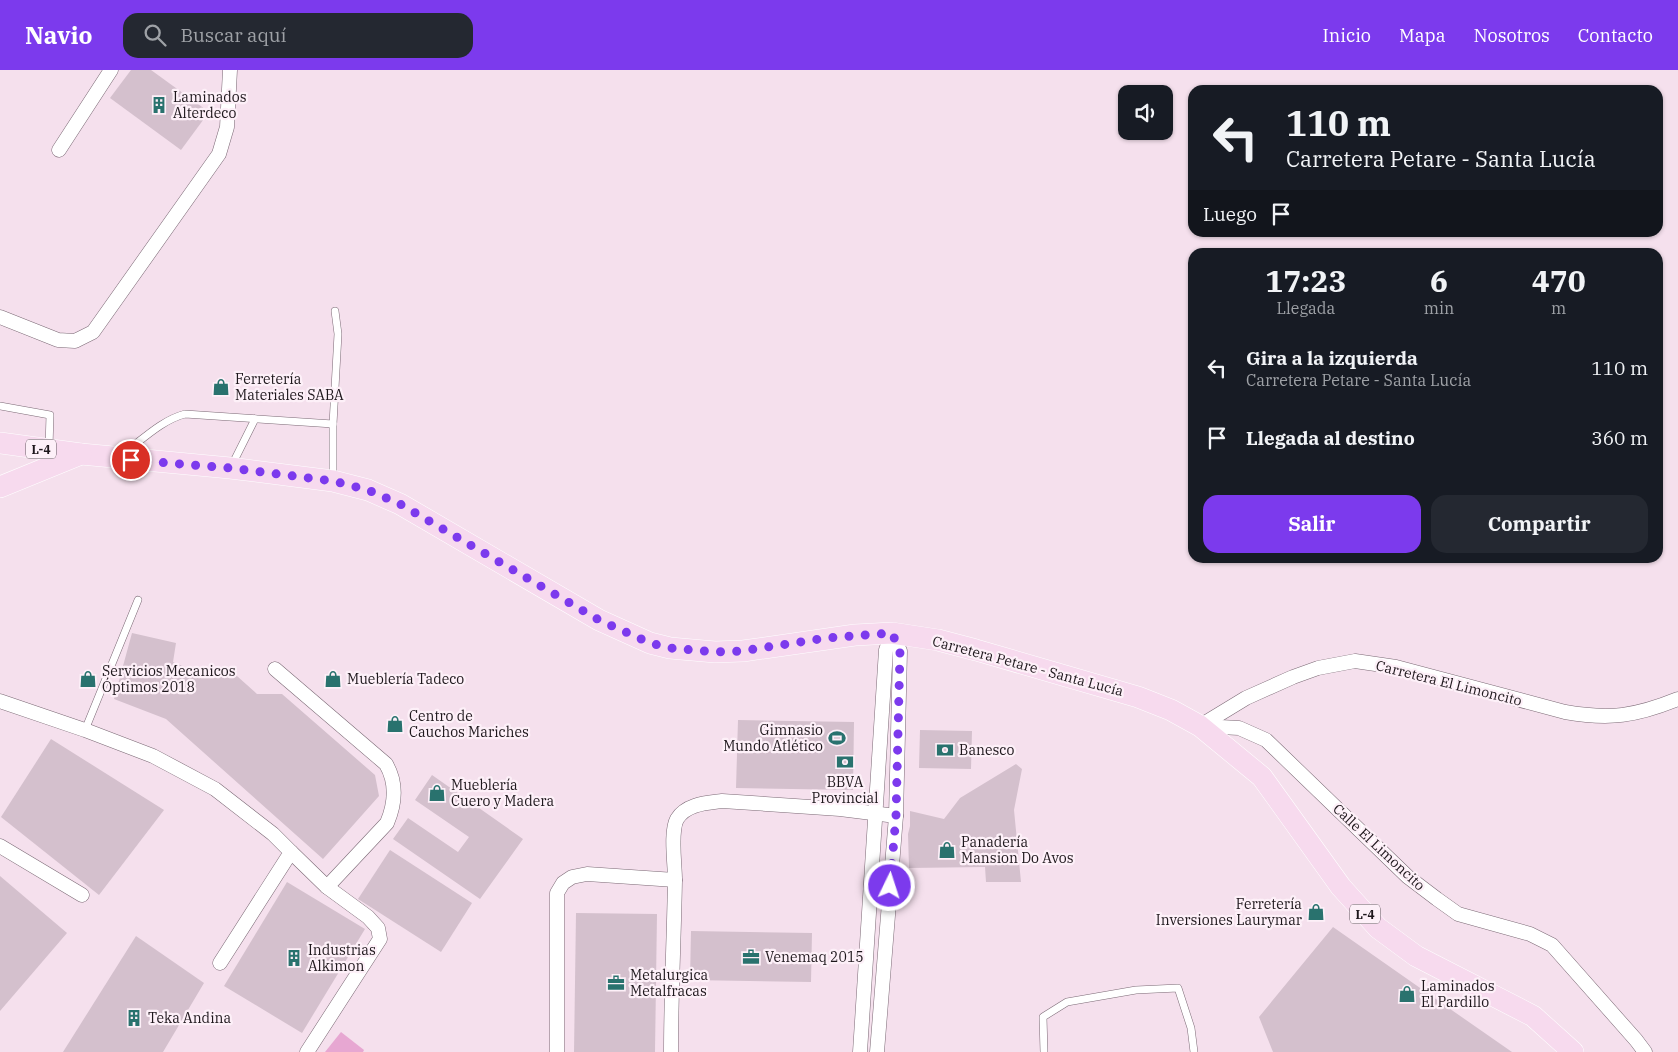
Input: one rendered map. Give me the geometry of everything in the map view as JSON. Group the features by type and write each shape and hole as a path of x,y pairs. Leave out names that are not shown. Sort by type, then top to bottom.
{"main road":[{"name":"Carretera Petare - Santa Lucía","path":"0,443 117,458 230,468 333,481 368,490 400,504 599,620 650,643 670,648 715,652 742,651 855,635 892,633 938,640 1065,674 1138,697 1171,710 1200,726 1262,777 1341,888 1378,928 1416,956 1533,1016 1572,1052"},
{"path":"0,487 82,454"}],"street":[{"path":"59,150 111,70"},
{"path":"0,317 58,340 75,340 93,332 219,154 228,127 230,70"},
{"path":"860,1052 886,650 892,633"},
{"path":"877,1052 896,816 900,651 892,633"},
{"name":"Carretera El Limoncito","path":"1200,726 1246,698 1293,677 1318,668 1355,662 1396,667 1590,717 1618,716 1651,710 1678,699"},
{"path":"275,669 386,764 392,774 393,801 387,823 327,887"},
{"path":"0,701 154,756 215,789 273,834 327,887 368,917 378,928 380,939 307,1052"},
{"name":"Calle El Limoncito","path":"1200,726 1239,728 1266,740 1408,877 1458,914 1530,934 1552,945 1645,1052"},
{"path":"671,1052 675,880 674,828 678,818 686,810 703,803 722,801 896,816"},
{"path":"0,846 82,895"},
{"path":"220,963 291,852"},
{"path":"558,1052 557,893 563,883 572,877 587,874 675,880"}],"lane":[{"path":"333,481 333,424 338,334 334,311"},
{"path":"0,406 50,416 49,450"},
{"path":"117,458 175,416 185,414 333,424"},
{"path":"230,468 255,419"},
{"path":"85,730 138,600"},
{"path":"1044,1052 1043,1017 1067,1002 1136,990 1178,988 1191,1028 1194,1052"}],"shaded area":[{"path":"341,1032 364,1050 363,1052 325,1052"}],"building":[{"name":"Laminados Alterdeco","path":"131,70 151,70 209,112 181,150 110,98"},
{"path":"132,633 176,643 173,662 209,677 228,668 257,694 282,694 375,775 379,796 323,859 166,719 114,699"},
{"path":"738,720 854,722 853,790 736,788"},
{"name":"Banesco","path":"920,730 972,731 971,769 919,768"},
{"path":"51,739 164,810 99,895 1,817"},
{"path":"1016,764 1022,769 1014,810 1021,882 986,882 985,867 909,868 908,834 910,811 944,819 960,798"},
{"path":"432,775 523,839 480,899 393,839 408,818 458,852 469,837 415,800"},
{"path":"390,850 472,903 441,952 358,899"},
{"path":"0,876 67,933 0,1011"},
{"name":"Industrias Alkimon","path":"287,882 365,929 302,1033 224,986"},
{"name":"Metalurgica Metalfracas","path":"576,913 657,914 655,1052 574,1052"},
{"path":"1333,927 1512,1052 1273,1052 1259,1017"},
{"name":"Venemaq 2015","path":"691,931 812,933 811,982 690,980"},
{"name":"Teka Andina","path":"136,936 204,983 163,1052 63,1052"}],"place":[{"name":"Laminados Alterdeco","path":"159,105"},
{"name":"Ferretería Materiales SABA","path":"221,387"},
{"name":"Servicios Mecanicos Óptimos 2018","path":"88,679"},
{"name":"Mueblería Tadeco","path":"333,679"},
{"name":"Centro de Cauchos Mariches","path":"395,724"},
{"name":"Gimnasio Mundo Atlético","path":"837,738"},
{"name":"Banesco","path":"945,750"},
{"name":"BBVA Provincial","path":"845,762"},
{"name":"Mueblería Cuero y Madera","path":"437,793"},
{"name":"Panadería Mansion Do Avos","path":"947,850"},
{"name":"Ferretería Inversiones Laurymar","path":"1316,912"},
{"name":"Venemaq 2015","path":"751,957"},
{"name":"Industrias Alkimon","path":"294,958"},
{"name":"Metalurgica Metalfracas","path":"616,983"},
{"name":"Laminados El Pardillo","path":"1407,994"},
{"name":"Teka Andina","path":"134,1018"}],"route":[{"path":"131,460 283,474 333,481 368,490 400,504 599,620 650,643 670,648 689,651 742,651 826,638 892,633 900,651 896,816 890,886"}]}
